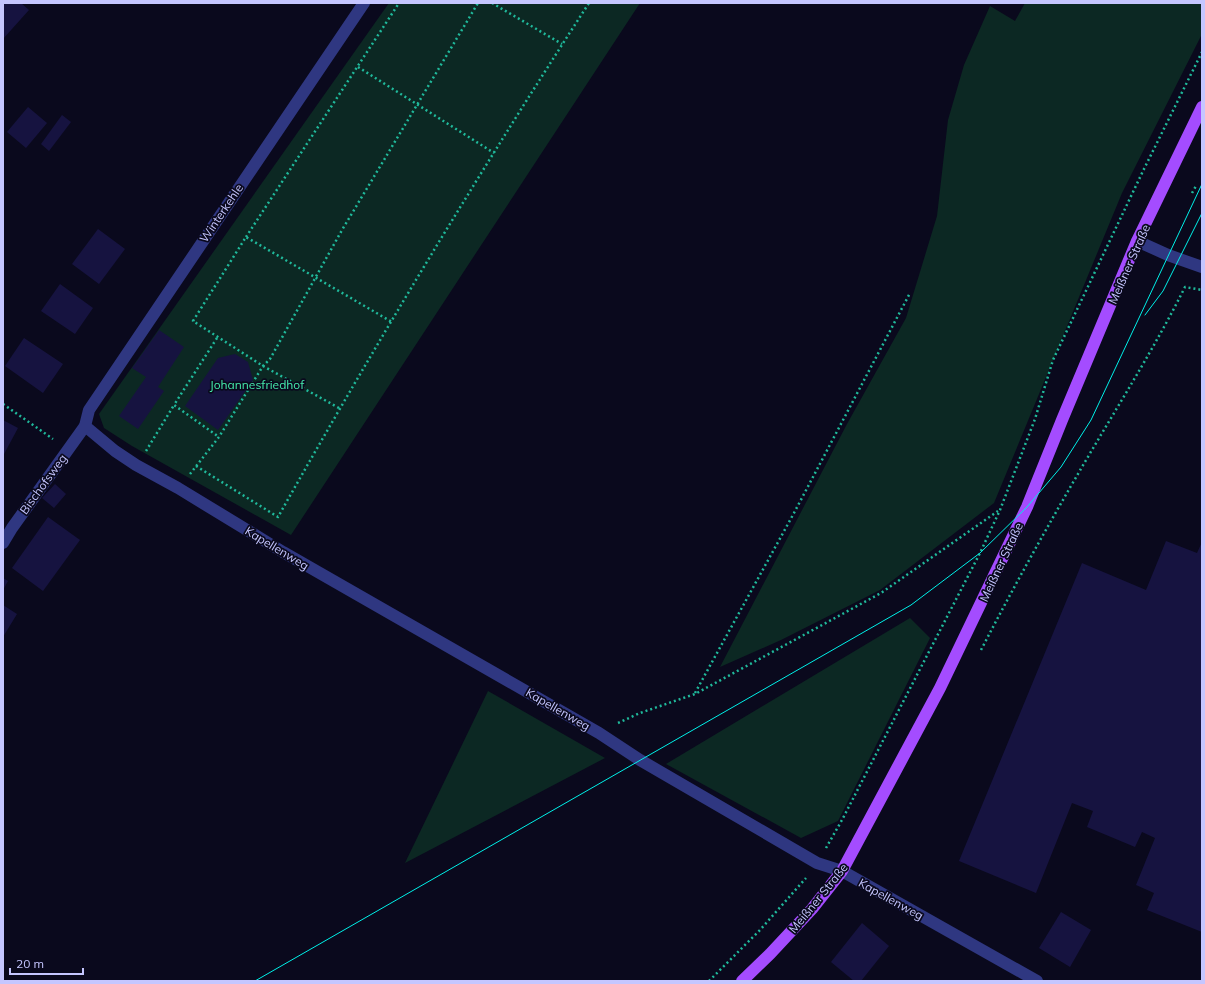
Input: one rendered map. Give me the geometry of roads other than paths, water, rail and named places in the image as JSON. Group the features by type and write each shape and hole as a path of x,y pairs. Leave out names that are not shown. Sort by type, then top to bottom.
{"main road":[{"name":"Meißner Straße","path":"742,981 806,915 842,871 940,688 1027,507 1137,241 1202,107"}],"street":[{"name":"Winterkehle","path":"85,426 89,410 364,3"},
{"path":"1137,241 1168,255 1202,267"},
{"name":"Bischofsweg","path":"3,543 12,528 85,426"},
{"name":"Kapellenweg","path":"85,426 136,465 178,488 283,552 599,733 640,760 817,863 842,871 1037,981"}],"tram line":[{"path":"255,981 911,605 980,553 1027,507 1061,467 1091,420 1202,184"},
{"path":"1145,315 1163,291 1202,213"}],"park label":[{"name":"Johannesfriedhof","path":"257,384"}]}
